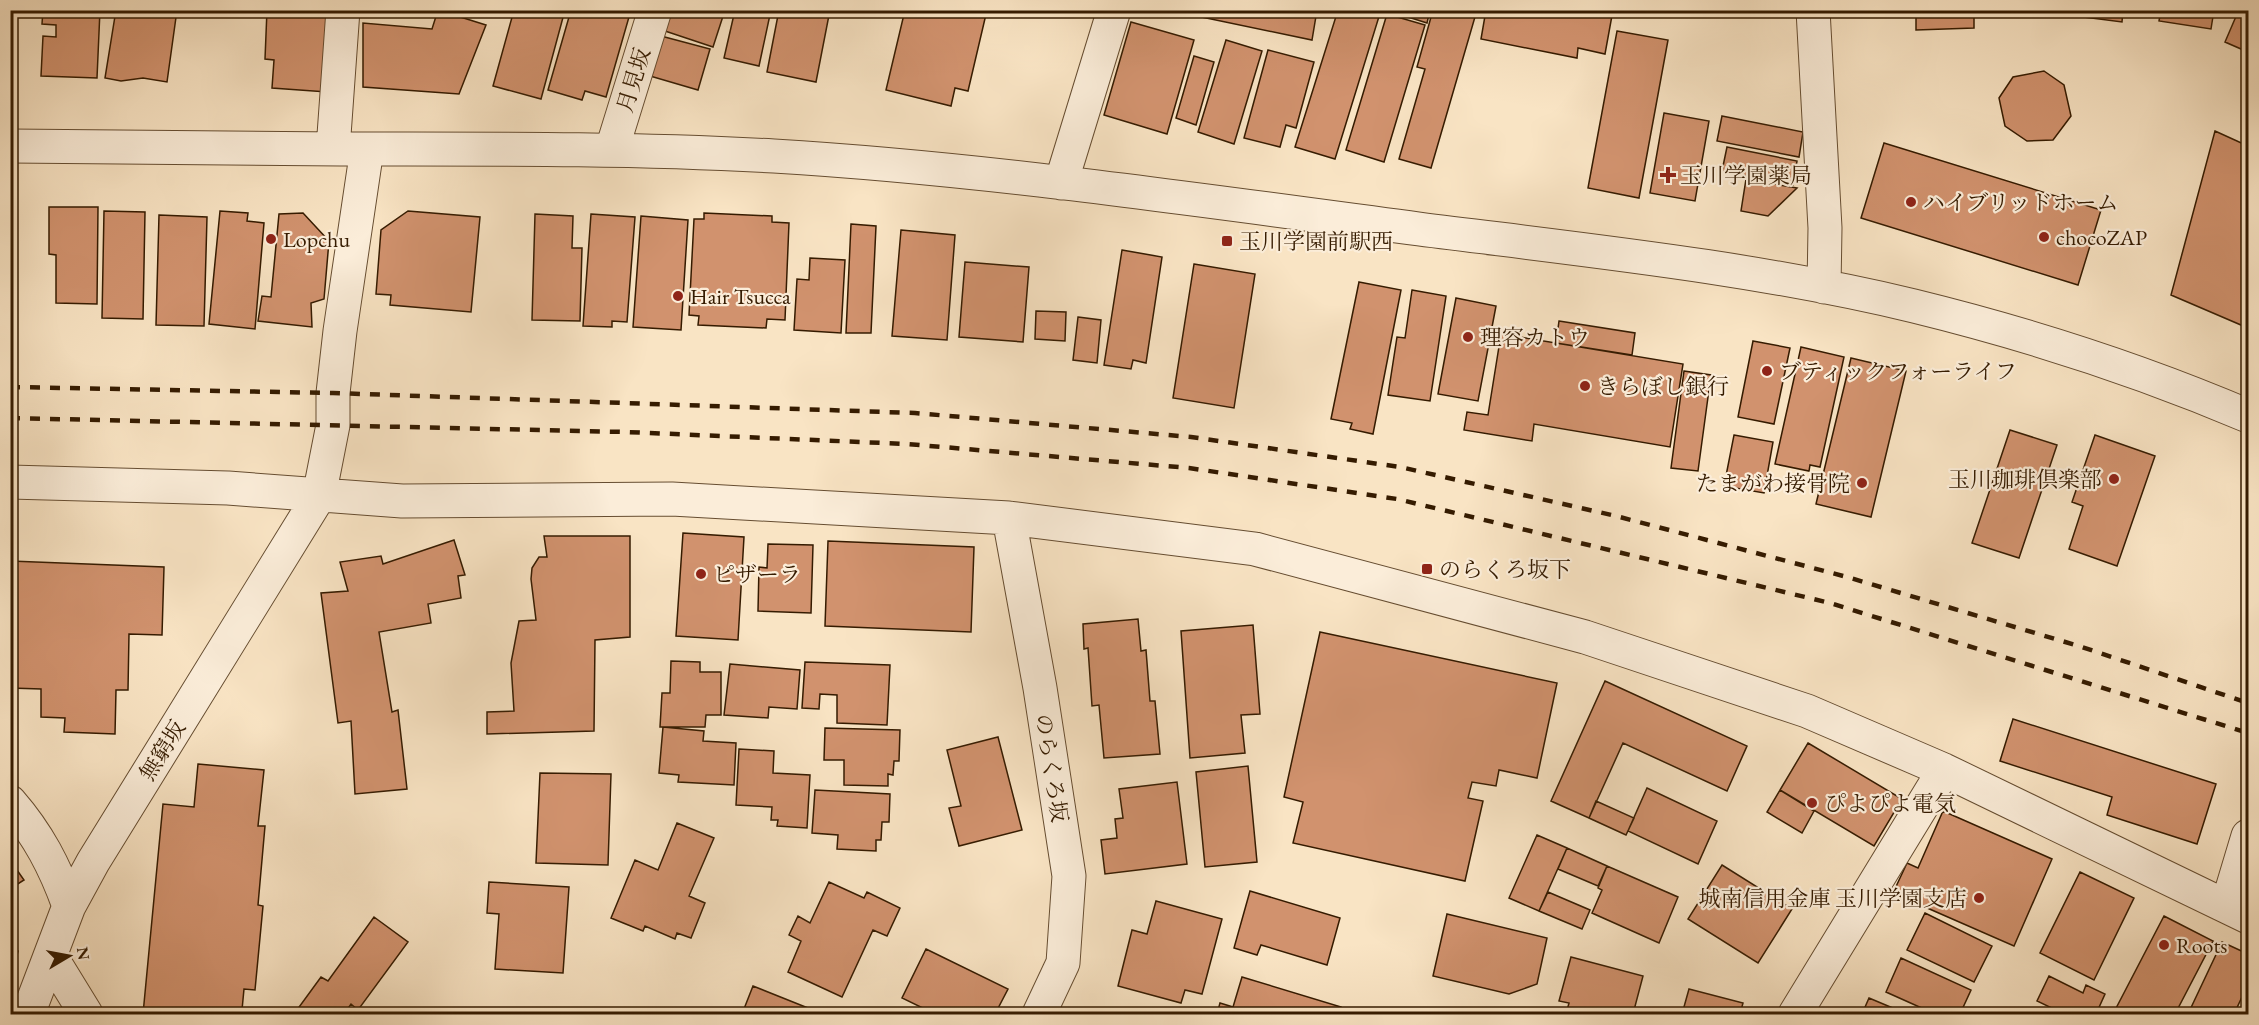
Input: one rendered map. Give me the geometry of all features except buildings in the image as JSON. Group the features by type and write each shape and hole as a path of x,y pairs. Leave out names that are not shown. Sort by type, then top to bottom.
{"street":[{"path":"333,149 343,10"},
{"name":"月見坂","path":"612,149 655,10"},
{"path":"1061,183 1114,10"},
{"path":"1813,10 1825,228 1824,287"},
{"path":"10,146 612,149 833,160 1061,183 1559,247 1824,287 1913,306 2045,342 2104,360 2248,416"},
{"path":"319,496 333,425 333,393 340,331 367,149"},
{"path":"10,482 228,488 319,496 510,502 672,499 1009,518 1255,549 1574,634 1807,711 1944,770 2238,912 2248,836"},
{"name":"無窮坂","path":"28,1014 69,906 93,862 319,496"},
{"name":"のらくろ坂","path":"1009,518 1040,688 1069,876 1063,963 1039,1014"},
{"path":"1795,1014 1944,770"},
{"path":"10,802 36,835 55,866 69,906"},
{"path":"51,957 86,1014"}],"railway":[{"path":"10,387 333,393 915,413 1191,437 1400,467 1616,516 1847,577 2082,647 2248,703"},
{"path":"10,418 626,432 907,444 1189,468 1397,499 1830,603 2248,733"}],"place":[{"name":"玉川学園薬局","path":"1668,175"},
{"name":"ハイブリッドホーム","path":"1911,202"},
{"name":"chocoZAP","path":"2044,237"},
{"name":"Lopchu","path":"271,239"},
{"name":"玉川学園前駅西","path":"1227,241"},
{"name":"Hair Tsucca","path":"678,296"},
{"name":"理容カトウ","path":"1468,337"},
{"name":"ブティックフォーライフ","path":"1767,371"},
{"name":"きらぼし銀行","path":"1585,386"},
{"name":"玉川珈琲倶楽部","path":"2114,479"},
{"name":"たまがわ接骨院","path":"1862,483"},
{"name":"のらくろ坂下","path":"1427,569"},
{"name":"ピザーラ","path":"701,574"},
{"name":"ぴよぴよ電気","path":"1812,803"},
{"name":"城南信用金庫 玉川学園支店","path":"1979,898"},
{"name":"Roots","path":"2164,945"}]}
